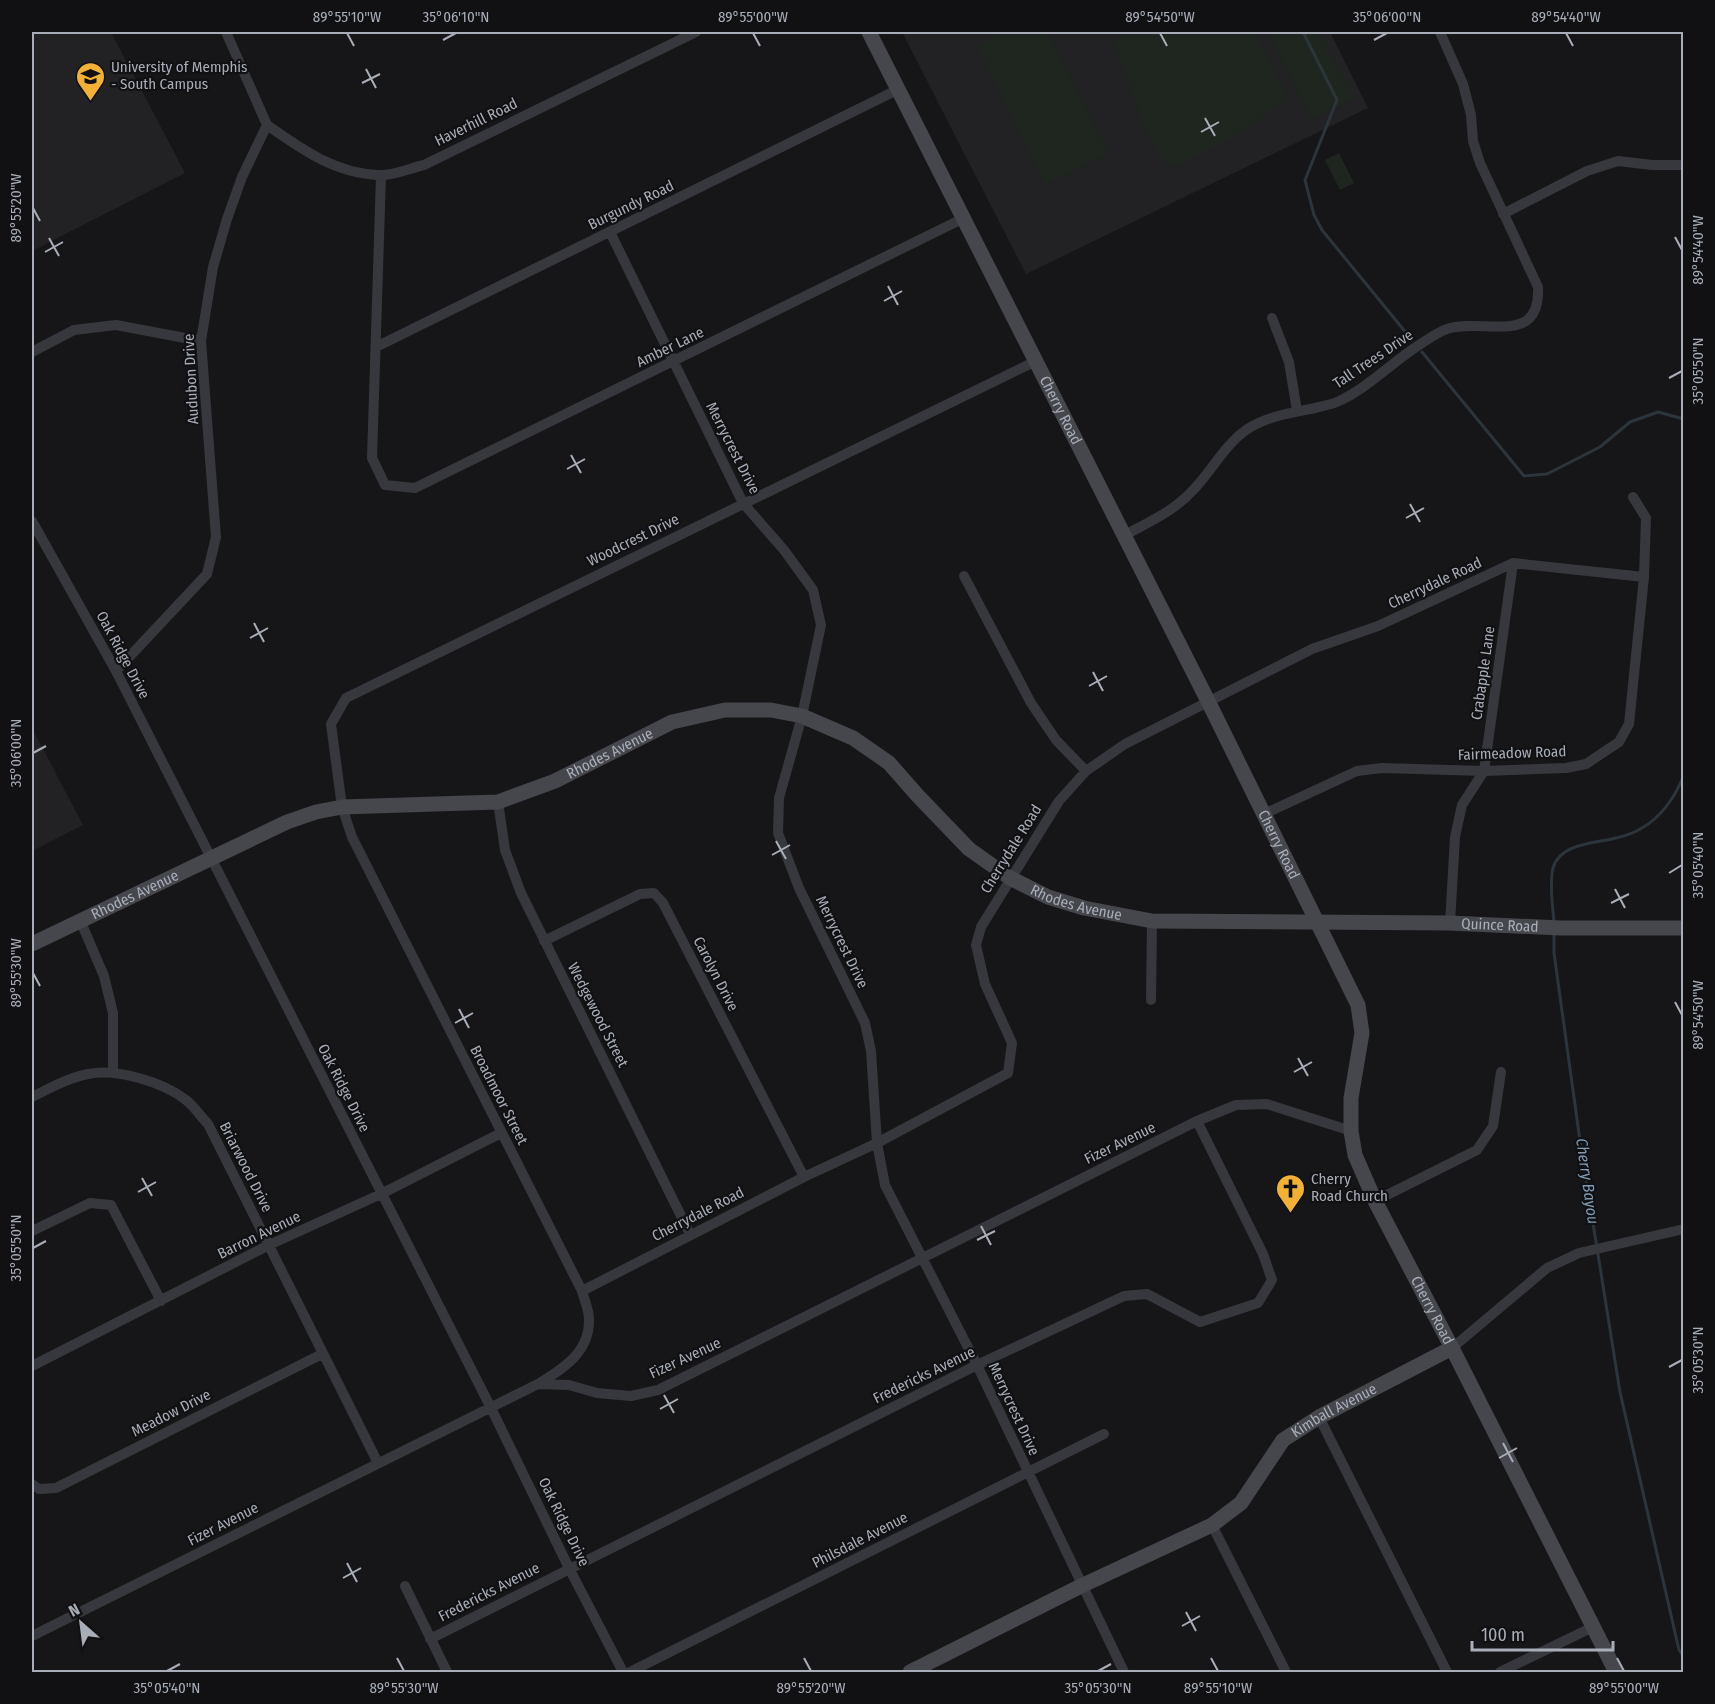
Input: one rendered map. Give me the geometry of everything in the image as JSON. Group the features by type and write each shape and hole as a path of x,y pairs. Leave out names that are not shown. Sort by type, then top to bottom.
{"main road":[{"name":"Cherry Road","path":"869,32 1208,701 1358,1005 1362,1033 1351,1098 1354,1155 1375,1201 1616,1672"},
{"name":"Rhodes Avenue","path":"32,944 287,822 316,812 342,807 498,802 555,781 672,722 724,710 771,710 802,716 853,738 889,763 969,849 1010,878 1048,897 1084,908 1152,921 1317,922"},
{"name":"Quince Road","path":"1317,922 1450,923 1554,928 1683,928"},
{"name":"Kimball Avenue","path":"910,1672 1081,1586 1212,1525 1241,1503 1283,1440 1319,1417 1452,1348"}],"street":[{"path":"226,32 267,125"},
{"name":"Haverhill Road","path":"267,125 318,159 352,171 381,176 424,165 696,32"},
{"path":"1440,32 1463,84 1471,115 1473,141 1480,163 1503,214 1587,171 1618,161 1652,165 1683,165"},
{"name":"Burgundy Road","path":"376,347 899,89"},
{"name":"Audubon Drive","path":"116,671 207,574 216,537 201,341 213,267 227,219 242,177 267,125"},
{"path":"376,347 381,176"},
{"name":"Tall Trees Drive","path":"1123,536 1172,510 1194,489 1223,453 1245,431 1272,417 1335,403 1350,395 1418,346 1447,329 1479,325 1520,325 1534,314 1539,302 1538,287 1503,214"},
{"name":"Amber Lane","path":"376,347 372,458 385,485 415,489 964,218"},
{"name":"Merrycrest Drive","path":"610,232 743,503 784,550 813,590 820,625 802,716 779,798 778,833 799,888 865,1023 871,1051 877,1143 885,1185 977,1365 1124,1672"},
{"path":"1272,318 1288,362 1297,411"},
{"path":"32,352 74,330 116,326 201,341"},
{"name":"Woodcrest Drive","path":"342,807 331,724 346,698 1036,361"},
{"name":"Fairmeadow Road","path":"1264,814 1357,771 1382,768 1484,771 1566,768 1586,764 1619,742 1629,724 1644,577 1646,518 1633,497"},
{"name":"Oak Ridge Drive","path":"32,521 116,671 623,1672"},
{"path":"1513,563 1644,577"},
{"name":"Cherrydale Road","path":"582,1291 690,1234 877,1143 1008,1073 1012,1043 985,984 976,945 981,927 1010,878 1059,801 1086,771 1125,744 1312,649 1378,626 1513,563"},
{"name":"Crabapple Lane","path":"1450,923 1455,837 1462,805 1484,771 1513,563"},
{"path":"964,576 1030,703 1056,740 1086,771"},
{"name":"Wedgewood Street","path":"498,802 506,850 521,893 690,1234"},
{"name":"Broadmoor Street","path":"342,807 352,837 582,1291 589,1318 586,1339 576,1357 538,1384"},
{"name":"Carolyn Drive","path":"544,941 640,894 654,893 663,903 804,1177"},
{"path":"32,1097 60,1083 89,1073 113,1072 113,1012 104,975 80,920"},
{"path":"1151,1000 1152,921"},
{"name":"Briarwood Drive","path":"113,1072 155,1083 186,1100 208,1124 378,1463"},
{"path":"1375,1201 1477,1150 1493,1126 1501,1072"},
{"name":"Fizer Avenue","path":"32,1636 538,1384 569,1385 597,1393 631,1396 658,1390 1197,1121 1236,1105 1267,1104 1351,1131"},
{"name":"Fredericks Avenue","path":"430,1639 977,1365 1124,1296 1147,1294 1200,1322 1258,1303 1272,1280 1263,1254 1197,1121"},
{"name":"Barron Avenue","path":"32,1366 269,1245 381,1194 501,1132"},
{"path":"32,1231 90,1203 111,1205 161,1301"},
{"name":"Kimball Avenue","path":"1452,1348 1547,1268 1580,1253 1683,1229"},
{"name":"Meadow Drive","path":"32,1484 39,1490 56,1488 322,1354"},
{"path":"1319,1417 1447,1672"},
{"name":"Philsdale Avenue","path":"630,1672 1104,1434"},
{"path":"1212,1525 1286,1672"},
{"path":"405,1586 447,1672"},
{"path":"1500,1672 1593,1627"}],"shaded area":[{"name":"University of Memphis - South Campus","path":"32,32 111,32 185,173 32,251"},
{"path":"902,32 1330,32 1368,108 1026,274"},
{"path":"1004,32 1048,32 1109,153 1046,185 977,45"},
{"path":"1131,32 1252,32 1288,99 1230,139 1174,167 1164,163 1143,124 1113,40"},
{"path":"1267,32 1321,32 1329,48 1327,54 1332,56 1355,98 1316,118 1310,117 1290,77 1292,71 1287,70"},
{"path":"1339,153 1354,183 1340,190 1325,160"},
{"path":"32,728 83,825 32,851"}],"waterway":[{"path":"1303,32 1337,100 1305,180 1314,215 1322,230 1412,340"},
{"path":"1422,352 1524,476 1547,474 1600,447 1630,422 1658,412 1684,419"},
{"name":"Cherry Bayou","path":"1554,923 1551,882 1553,868 1563,853 1589,843 1616,838 1639,830 1656,818 1668,805 1684,775"},
{"name":"Cherry Bayou","path":"1554,933 1554,953 1581,1148 1620,1392 1679,1650 1684,1657"}],"place":[{"name":"University of Memphis - South Campus","path":"90,102"},
{"name":"Cherry Road Church","path":"1290,1214"}]}
